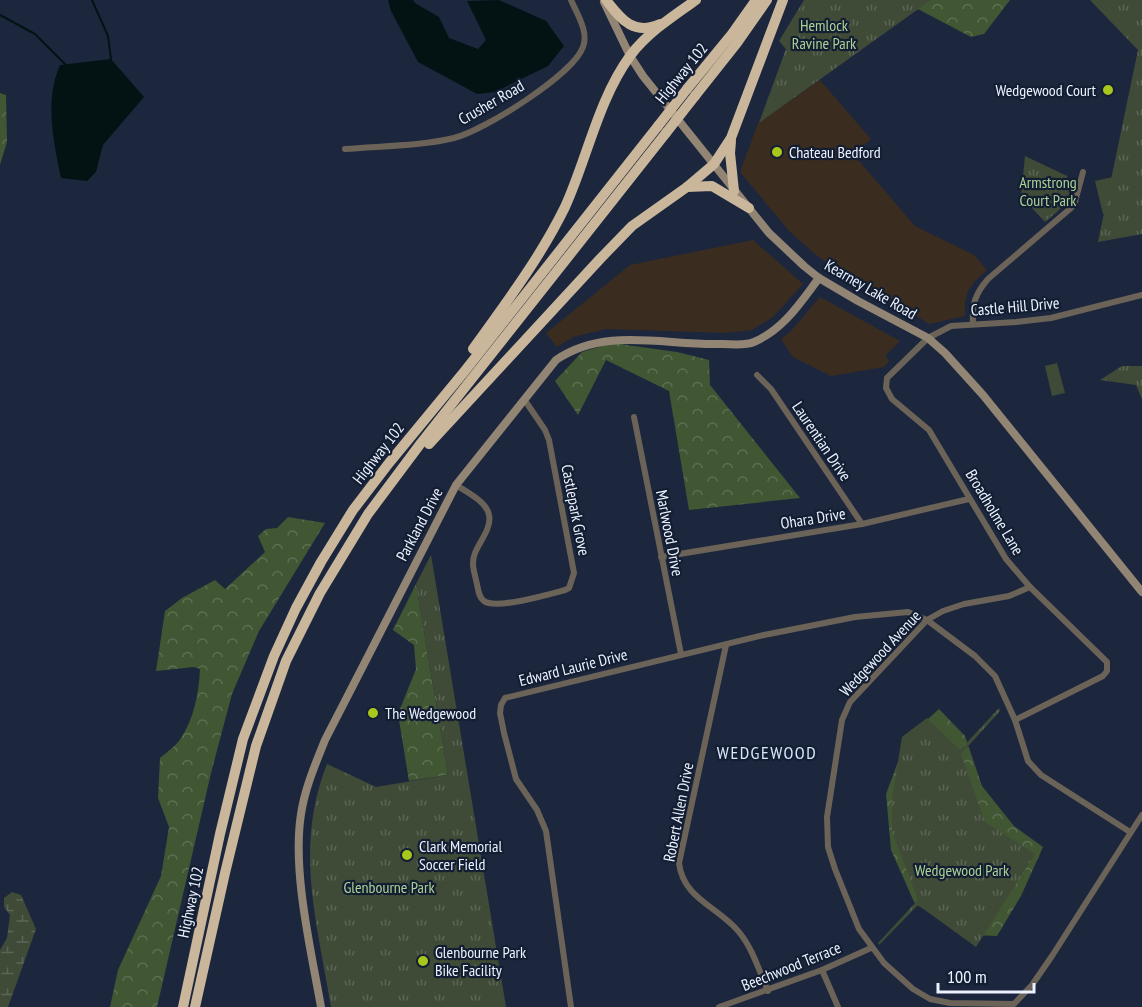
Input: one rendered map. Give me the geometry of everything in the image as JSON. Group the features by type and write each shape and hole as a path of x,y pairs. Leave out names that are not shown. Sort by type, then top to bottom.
{"highway":[{"path":"604,0 620,18 639,28 651,28 668,21"},
{"path":"408,439 545,245 566,205 614,81 630,56 647,38 696,0"},
{"name":"Highway 102","path":"691,93 756,0"},
{"name":"Highway 102","path":"183,1007 243,739 274,656 321,562 353,510 408,439 691,93 737,43 767,0"},
{"path":"389,487 632,226 687,187 714,164 731,138 783,0"},
{"name":"Highway 102","path":"195,1007 256,746 286,661 330,575 368,514 662,129"},
{"path":"731,138 730,153 734,191"},
{"path":"687,187 712,186 749,208"}],"street":[{"name":"Crusher Road","path":"345,149 446,140 468,134 558,78 583,50 585,36 580,18 571,0"},
{"name":"Kearney Lake Road","path":"604,0 630,56 643,76 769,233 819,278 928,338 945,353 983,395 1142,592"},
{"path":"973,323 972,304 978,290 1071,208 1075,202 1083,172"},
{"name":"Parkland Drive","path":"321,1007 306,920 298,840 308,781 325,740 456,485 556,360 582,345 600,340 752,343 780,327 819,278"},
{"name":"Castle Hill Drive","path":"928,338 951,326 1051,318 1142,295"},
{"name":"Broadholme Lane","path":"928,338 887,378 886,388 892,399 929,430 1006,560 1030,587 1107,662 1107,671 1103,676 1015,720"},
{"name":"Laurentian Drive","path":"757,375 771,389 861,524"},
{"name":"Castlepark Grove","path":"456,485 481,503 487,509 490,517 473,564 479,593 484,602 506,603 565,591 569,588 574,573 548,434 524,399"},
{"name":"Marlwood Drive","path":"634,417 681,654"},
{"name":"Ohara Drive","path":"661,557 861,524 969,499"},
{"name":"Wedgewood Avenue","path":"1030,587 1009,596 964,604 927,620 850,702 842,720 826,817 828,847 859,929 884,963 913,989 930,999 950,1004 1014,1005 1032,986 1142,814"},
{"name":"Edward Laurie Drive","path":"571,1007 546,831 537,810 516,779 504,733 501,705 505,698 681,654 855,617 908,612 927,620"},
{"path":"927,620 975,656 995,676 1015,720 1028,761 1041,775 1130,832"},
{"name":"Robert Allen Drive","path":"726,645 679,863 680,875 687,887 738,930 750,946 768,991"},
{"name":"Beechwood Terrace","path":"719,1007 768,991 871,948"},
{"path":"822,970 838,1007"}],"shaded area":[{"path":"388,0 413,0 439,17 449,38 478,49 486,40 467,1 499,0 546,21 564,46 548,66 495,92 477,94 418,62 391,11"},
{"path":"111,59 144,97 103,145 96,172 87,181 61,178 53,136 51,107 55,78 60,65"},
{"path":"820,80 871,139 854,155 915,226 974,255 987,270 968,291 965,316 929,324 840,272 790,232 740,172 758,123"},
{"path":"753,240 803,284 773,317 752,330 726,333 606,329 573,337 557,347 546,333 630,265"},
{"path":"820,297 900,341 885,356 889,361 884,367 831,376 793,357 781,339 791,331"}],"green space":[{"name":"Hemlock Ravine Park","path":"804,0 931,0 759,123 786,49 779,41"},
{"path":"828,0 1010,0 984,34 971,37 914,7"},
{"path":"1090,0 1142,0 1142,234 1098,242 1138,50"},
{"path":"0,93 6,95 7,142 0,165"},
{"name":"Armstrong Court Park","path":"1025,156 1067,176 1070,191 1068,197 1061,208 1045,222 1021,196"},
{"path":"1130,173 1139,206 1103,214 1095,181"},
{"path":"612,343 677,352 709,360 710,385 800,498 689,510 669,391 606,360 578,415 555,381 582,352"},
{"path":"1057,363 1065,393 1052,396 1045,366"},
{"path":"1122,366 1142,366 1142,399 1136,385 1100,380"},
{"path":"288,517 325,523 259,631 232,694 211,773 157,1007 110,1007 118,970 161,876 169,827 158,798 160,758 177,744 186,730 195,705 198,687 200,669 194,667 156,671 165,611 182,598 215,580 225,589 265,552 258,536 266,529 277,528"},
{"name":"Glenbourne Park","path":"431,555 506,1007 331,1007 315,914 310,855 317,795 327,764 376,787 448,775 416,584"},
{"path":"416,584 448,775 409,781 399,720 400,709 416,669 414,645 393,630"},
{"name":"Wedgewood Park","path":"999,708 1000,711 961,754 985,822 1035,854 976,947 918,905 879,945 878,943 918,900 892,832 892,799 902,737 927,718 960,750"},
{"name":"Wedgewood Park","path":"939,709 965,736 982,786 1014,826 1043,847 1021,896 997,936 972,935 915,904 891,850 886,794 907,738"},
{"path":"12,892 21,895 36,929 8,1007 0,1007 0,950 7,938 10,915 4,907 4,898"}],"waterway":[{"path":"92,0 108,36 111,59"},
{"path":"0,15 35,34 65,64"}],"place":[{"name":"Wedgewood Court","path":"1108,90"},
{"name":"Chateau Bedford","path":"777,152"},
{"name":"The Wedgewood","path":"373,713"},
{"name":"Clark Memorial Soccer Field","path":"407,855"},
{"name":"Glenbourne Park Bike Facility","path":"423,961"}],"district":[{"name":"WEDGEWOOD","path":"767,752"}]}
